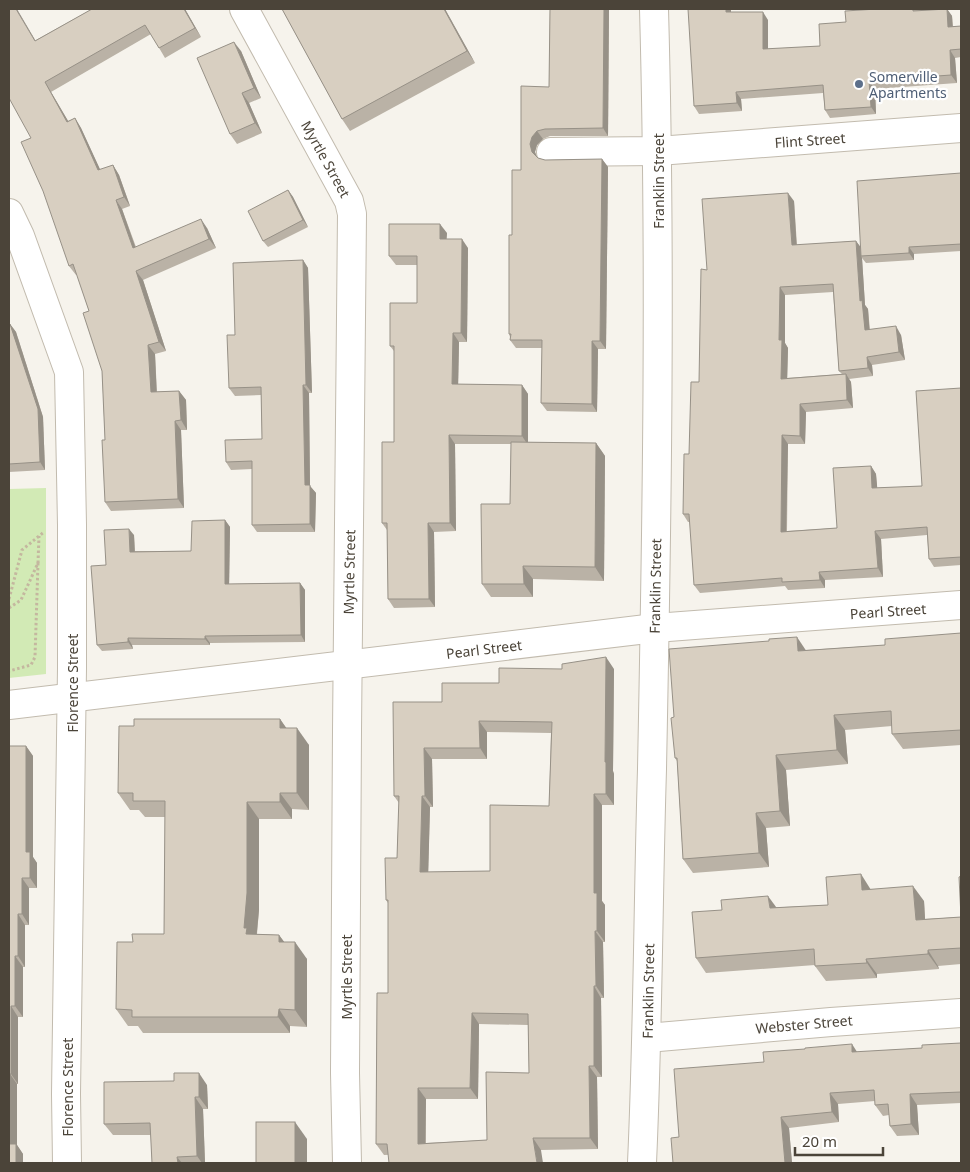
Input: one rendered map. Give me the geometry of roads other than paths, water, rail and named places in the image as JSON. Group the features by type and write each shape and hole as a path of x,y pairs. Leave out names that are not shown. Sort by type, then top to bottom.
{"street":[{"name":"Myrtle Street","path":"244,9 352,208 345,1063 347,1163"},
{"name":"Franklin Street","path":"642,1163 647,1038 655,628 658,151 654,9"},
{"name":"Flint Street","path":"551,152 658,151 961,128"},
{"name":"Florence Street","path":"9,213 20,236 69,372 72,525 72,697 66,1094 67,1163"},
{"name":"Pearl Street","path":"9,705 655,628 961,605"},
{"name":"Webster Street","path":"647,1038 961,1013"}],"place":[{"name":"Somerville Apartments","path":"859,84"}]}
